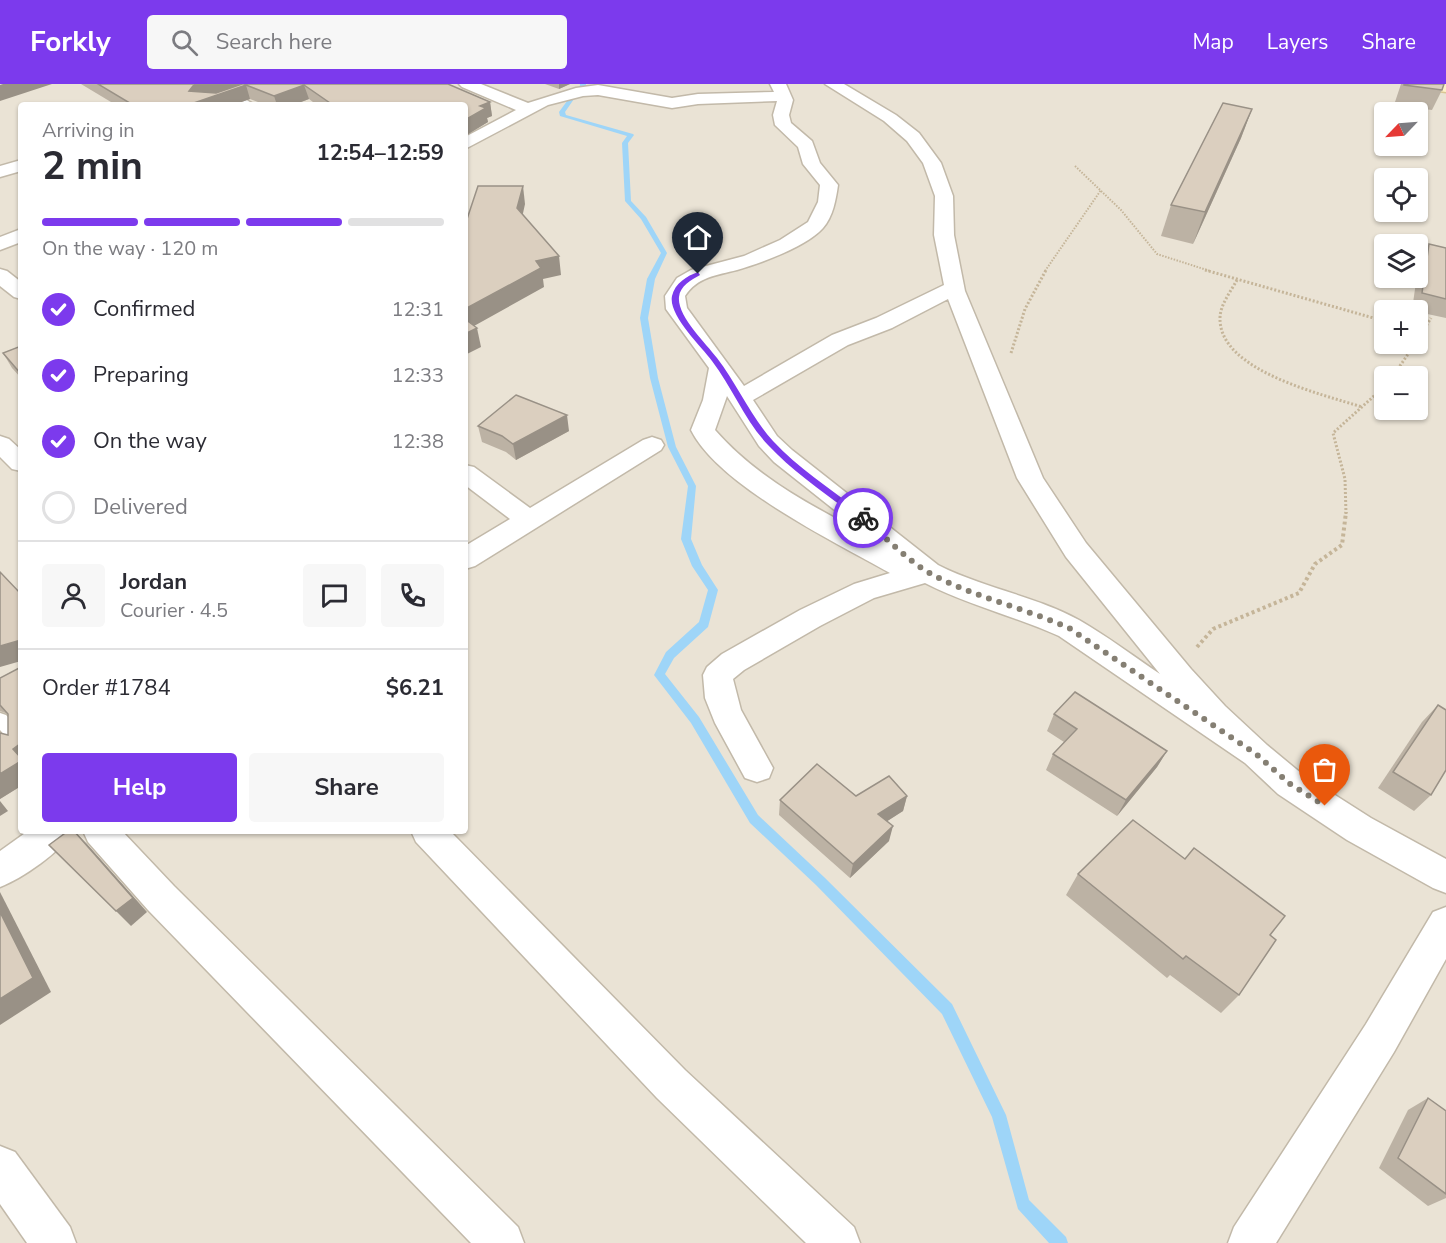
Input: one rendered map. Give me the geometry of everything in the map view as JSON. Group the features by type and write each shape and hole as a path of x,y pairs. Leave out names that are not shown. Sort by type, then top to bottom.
{"main road":[{"path":"1423,84 1446,87"}],"street":[{"path":"467,84 529,109"},
{"path":"833,84 890,118 914,137 932,163 944,196 944,235 954,288 1030,478 1076,550 1214,716 1256,754 1290,784 1359,829 1446,877"},
{"path":"468,142 529,109 558,97 592,89 672,103 780,90 785,100 781,115 783,125 806,145 812,164 829,185 827,202 816,225 787,244 751,260 698,274 684,282 675,296 677,309 720,368 768,441 922,574"},
{"path":"213,102 231,96 248,98"},
{"path":"0,172 18,166"},
{"path":"0,244 18,237"},
{"path":"0,275 18,290"},
{"path":"740,398 840,339 884,323 954,288"},
{"path":"720,368 715,400 703,430 735,466 769,492 922,574 1038,614 1069,628 1256,754"},
{"path":"0,444 18,460"},
{"path":"468,557 652,445"},
{"path":"468,475 529,520"},
{"path":"757,768 724,706 717,684 718,675 733,662 810,618 864,591 922,574"},
{"path":"0,871 51,834"},
{"path":"103,834 161,898 502,1243"},
{"path":"431,834 671,1084 838,1243"},
{"path":"1250,1243 1380,1038 1446,924"},
{"path":"0,1167 54,1243"}],"lane":[{"path":"0,718 18,739"}],"path":[{"path":"1075,166 1141,232 1157,254 1237,280 1374,318"},
{"path":"1011,357 1020,317 1034,287 1101,190"},
{"path":"1237,280 1224,302 1220,321 1227,345 1259,370 1362,407"},
{"path":"1428,321 1431,318"},
{"path":"1180,677 1199,642 1213,629 1299,593 1315,564 1342,546 1345,530 1345,479 1334,448 1333,433 1344,420 1374,396"}],"shaded area":[{"path":"0,84 1446,84 1446,1243 0,1243"}],"building":[{"path":"98,84 199,84 193,86 189,91 216,93 242,84 448,84 490,102 480,106 486,108 468,118 468,102 329,102 304,85 274,96 246,85 197,102 128,102"},
{"path":"1404,84 1444,84 1442,90"},
{"path":"1223,103 1252,109 1205,212 1171,205"},
{"path":"478,186 523,186 517,208 559,256 536,261 541,268 468,307 468,216"},
{"path":"1429,244 1446,248 1446,299 1422,293 1423,288 1428,288"},
{"path":"468,321 477,328 468,332"},
{"path":"18,347 18,370 3,353"},
{"path":"516,395 567,415 513,444 502,436 478,426"},
{"path":"0,572 18,591 18,641 0,646"},
{"path":"18,669 18,745 13,749 18,755 18,763 0,774 0,733 8,735 8,714 0,705 0,678"},
{"path":"1075,692 1167,751 1126,800 1053,754 1077,729 1054,714"},
{"path":"1438,705 1446,710 1446,770 1431,795 1393,772"},
{"path":"817,764 856,796 889,776 907,796 878,814 893,826 853,864 780,800"},
{"path":"1133,820 1185,859 1194,848 1285,916 1270,935 1276,940 1239,995 1186,956 1183,959 1078,874"},
{"path":"64,834 77,834 133,898 116,911 49,845"},
{"path":"0,912 33,978 0,999"},
{"path":"1428,1098 1446,1111 1446,1194 1398,1158"}],"waterway":[{"path":"583,84 582,94 572,98 562,112 563,116 631,135 625,143 628,201 644,218 664,253 651,279 644,318 654,378 672,447 692,486 686,539 697,566 713,590 704,624 670,655 659,675 695,720 754,819 820,881 947,1009 999,1115 1023,1204 1060,1243"}],"way so far":[{"path":"863,518 928,572 952,585 1038,614 1069,628 1256,754 1290,784 1325,806"}],"route":[{"path":"698,274 684,282 675,296 677,309 683,319 716,361 768,441 783,456 863,518"}]}
